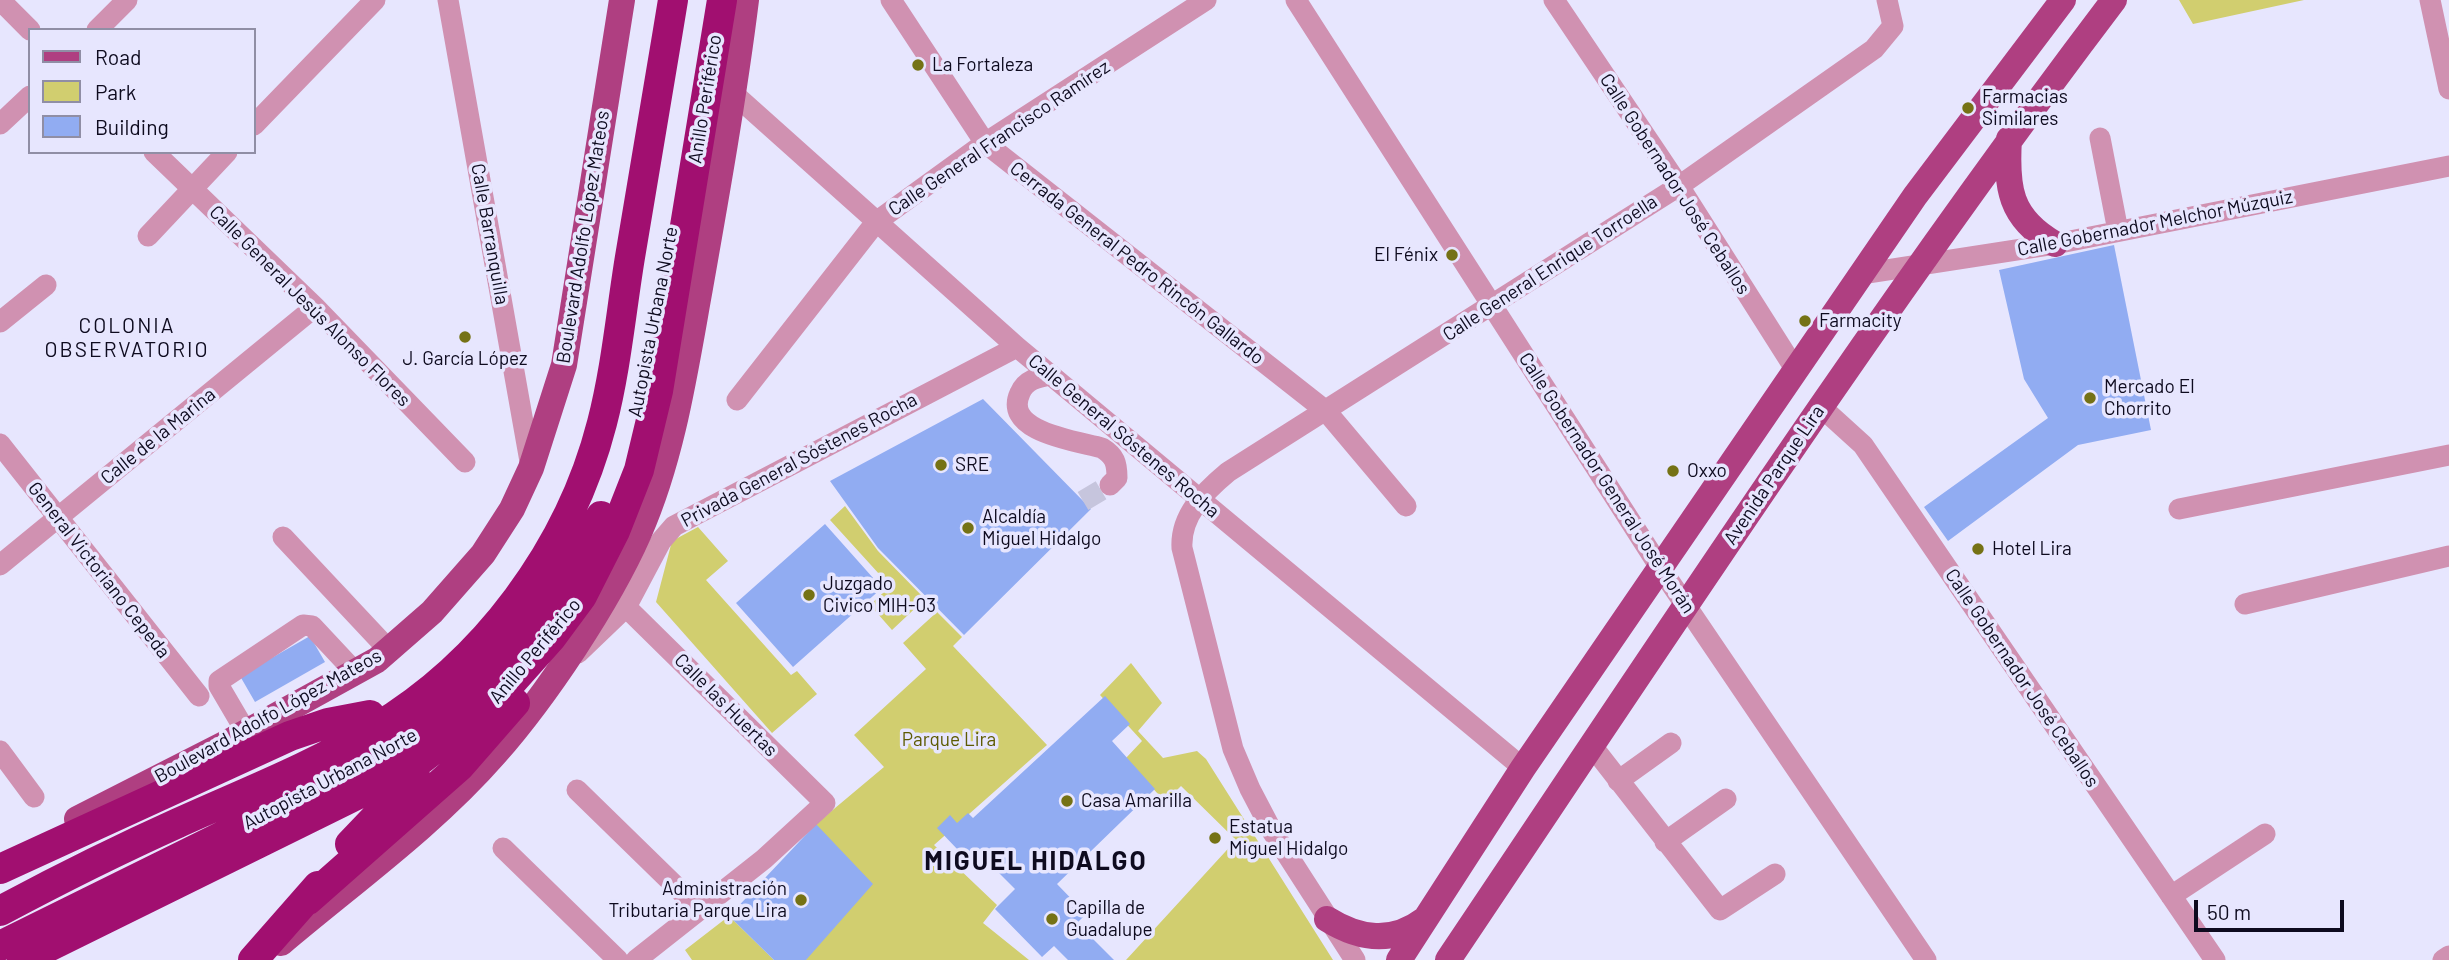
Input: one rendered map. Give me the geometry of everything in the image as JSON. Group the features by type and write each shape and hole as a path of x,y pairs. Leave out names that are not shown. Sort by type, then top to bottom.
{"highway":[{"name":"Autopista Urbana Norte","path":"0,905 148,832 370,715 411,690 443,664 475,632 531,566 561,514 587,455 606,399 666,0"},
{"path":"0,912 50,884 324,757 376,728 426,693 467,657 497,625 552,547 572,505 602,423 673,0"},
{"name":"Autopista Urbana Norte","path":"0,946 339,779 396,747 446,712 523,638 577,558 603,511 618,480 633,431 647,373 714,1"},
{"path":"308,900 460,766 548,673 631,526 646,492 667,429 723,114 722,54 714,1"},
{"name":"Anillo Periférico","path":"22,960 409,769 494,702 551,638 582,596 615,531 639,470 658,391 714,1"},
{"path":"406,816 419,795 484,726 494,702"},
{"path":"253,960 308,900 357,835 387,802 494,702"},
{"path":"0,869 290,736 328,723 370,715"},
{"path":"50,884 150,781"}],"main road":[{"name":"Boulevard Adolfo López Mateos","path":"0,857 246,732 355,672 388,649 432,612 483,554 512,509 531,468 564,365 622,0"},
{"path":"261,960 440,811 496,753 548,673 610,590 639,533 675,425 734,94 747,0"},
{"path":"1399,960 1523,768 1795,369 1974,115 2063,0"},
{"name":"Avenida Parque Lira","path":"1448,960 1820,406 2009,139 2114,0"},
{"path":"2009,139 2007,180 2013,200 2026,222 2055,244"},
{"path":"1327,919 1352,933 1381,937 1409,930 1431,914"}],"street":[{"path":"0,0 28,28"},
{"path":"99,28 127,0"},
{"path":"256,123 375,0"},
{"name":"Calle Barranquilla","path":"448,0 531,468"},
{"name":"Cerrada General Pedro Rincón Gallardo","path":"891,0 985,143 1326,411 1406,506"},
{"name":"Calle General Francisco Ramírez","path":"737,400 876,222 985,143 1206,0"},
{"name":"Calle Gobernador General José Morán","path":"1296,0 1661,569 1926,960"},
{"name":"Calle Gobernador José Ceballos","path":"1554,0 1679,186 1795,369"},
{"name":"Calle General Enrique Torroella","path":"1355,960 1272,831 1233,749 1182,548 1183,525 1200,500 1228,472 1679,186 1874,49 1894,26 1887,0"},
{"path":"2430,0 2449,89"},
{"name":"Calle General Sóstenes Rocha","path":"734,94 1017,346 1523,768"},
{"path":"0,124 28,98"},
{"path":"2100,138 2118,231"},
{"name":"Calle General Jesús Alonso Flores","path":"156,154 315,307 465,462"},
{"path":"148,236 225,154"},
{"name":"Calle Gobernador Melchor Múzquiz","path":"1861,274 2055,244 2449,166"},
{"path":"0,322 46,285"},
{"name":"Calle de la Marina","path":"0,565 315,307"},
{"name":"Privada General Sóstenes Rocha","path":"548,673 613,623 626,607 661,541 682,521 1017,346"},
{"path":"1051,374 1036,377 1020,391 1017,404 1020,418 1031,428 1112,454 1117,465 1117,478 1110,485"},
{"name":"Calle Gobernador José Ceballos","path":"1820,406 1863,445 2215,960"},
{"name":"General Victoriano Cepeda","path":"0,444 199,696"},
{"path":"2179,509 2449,455"},
{"path":"283,537 388,649"},
{"path":"2245,604 2449,556"},
{"name":"Calle las Huertas","path":"626,607 825,803 699,910"},
{"path":"246,732 219,686 219,681 303,625 312,626 355,672"},
{"path":"1618,781 1671,743"},
{"path":"1592,746 1720,910 1775,874"},
{"path":"0,751 34,797"},
{"path":"576,790 699,910 636,960"},
{"path":"1665,842 1726,799"},
{"path":"2171,896 2265,834"},
{"path":"503,848 618,960"},
{"path":"2443,960 2449,956"}],"green space":[{"path":"2179,0 2304,0 2193,24"},
{"path":"845,506 878,551 925,599 892,630 870,605 890,586 830,520"},
{"path":"698,527 728,561 706,580 791,675 797,671 817,694 772,733 656,602 672,541"},
{"name":"Parque Lira","path":"937,612 962,637 953,646 1047,745 934,845 997,905 983,923 1029,960 806,960 816,824 884,767 854,735 926,669 903,643"},
{"path":"1131,663 1162,703 1138,731 1163,758 1197,751 1206,759 1333,960 1126,960 1236,840 1181,786 1165,802 1126,758 1142,741 1100,695"},
{"path":"729,916 774,960 692,960 685,950"}],"building":[{"name":"Mercado El Chorrito","path":"2114,245 2151,430 2078,445 1948,541 1924,507 2048,418 2024,379 1999,270"},
{"name":"Alcaldía Miguel Hidalgo","path":"983,399 1091,509 964,635 878,548 830,481"},
{"name":"Juzgado Civico MIH-03","path":"825,524 882,588 793,667 736,603"},
{"path":"310,636 325,662 255,702 240,676"},
{"name":"Casa Amarilla","path":"1105,696 1130,724 1112,741 1155,789 1057,884 1086,914 1077,923 1114,960 1068,960 1054,946 1042,957 995,909 1015,889 990,864 980,873 937,828 950,815 957,823 968,813 973,818"},
{"name":"Administración Tributaria Parque Lira","path":"816,824 873,884 806,960 774,960 729,916"}],"tunnel":[{"path":"1083,501 1110,485"}],"place":[{"name":"La Fortaleza","path":"918,65"},
{"name":"Farmacias Similares","path":"1968,108"},
{"name":"El Fénix","path":"1452,255"},
{"name":"Farmacity","path":"1805,321"},
{"name":"J. García López","path":"465,337"},
{"name":"Mercado El Chorrito","path":"2090,398"},
{"name":"SRE","path":"941,465"},
{"name":"Oxxo","path":"1673,471"},
{"name":"Alcaldía Miguel Hidalgo","path":"968,528"},
{"name":"Hotel Lira","path":"1978,549"},
{"name":"Juzgado Civico MIH-03","path":"809,595"},
{"name":"Casa Amarilla","path":"1067,801"},
{"name":"Estatua Miguel Hidalgo","path":"1215,838"},
{"name":"Administración Tributaria Parque Lira","path":"801,900"},
{"name":"Capilla de Guadalupe","path":"1052,919"}],"district":[{"name":"COLONIA OBSERVATORIO","path":"127,338"},
{"name":"MIGUEL HIDALGO","path":"1036,861"}]}
